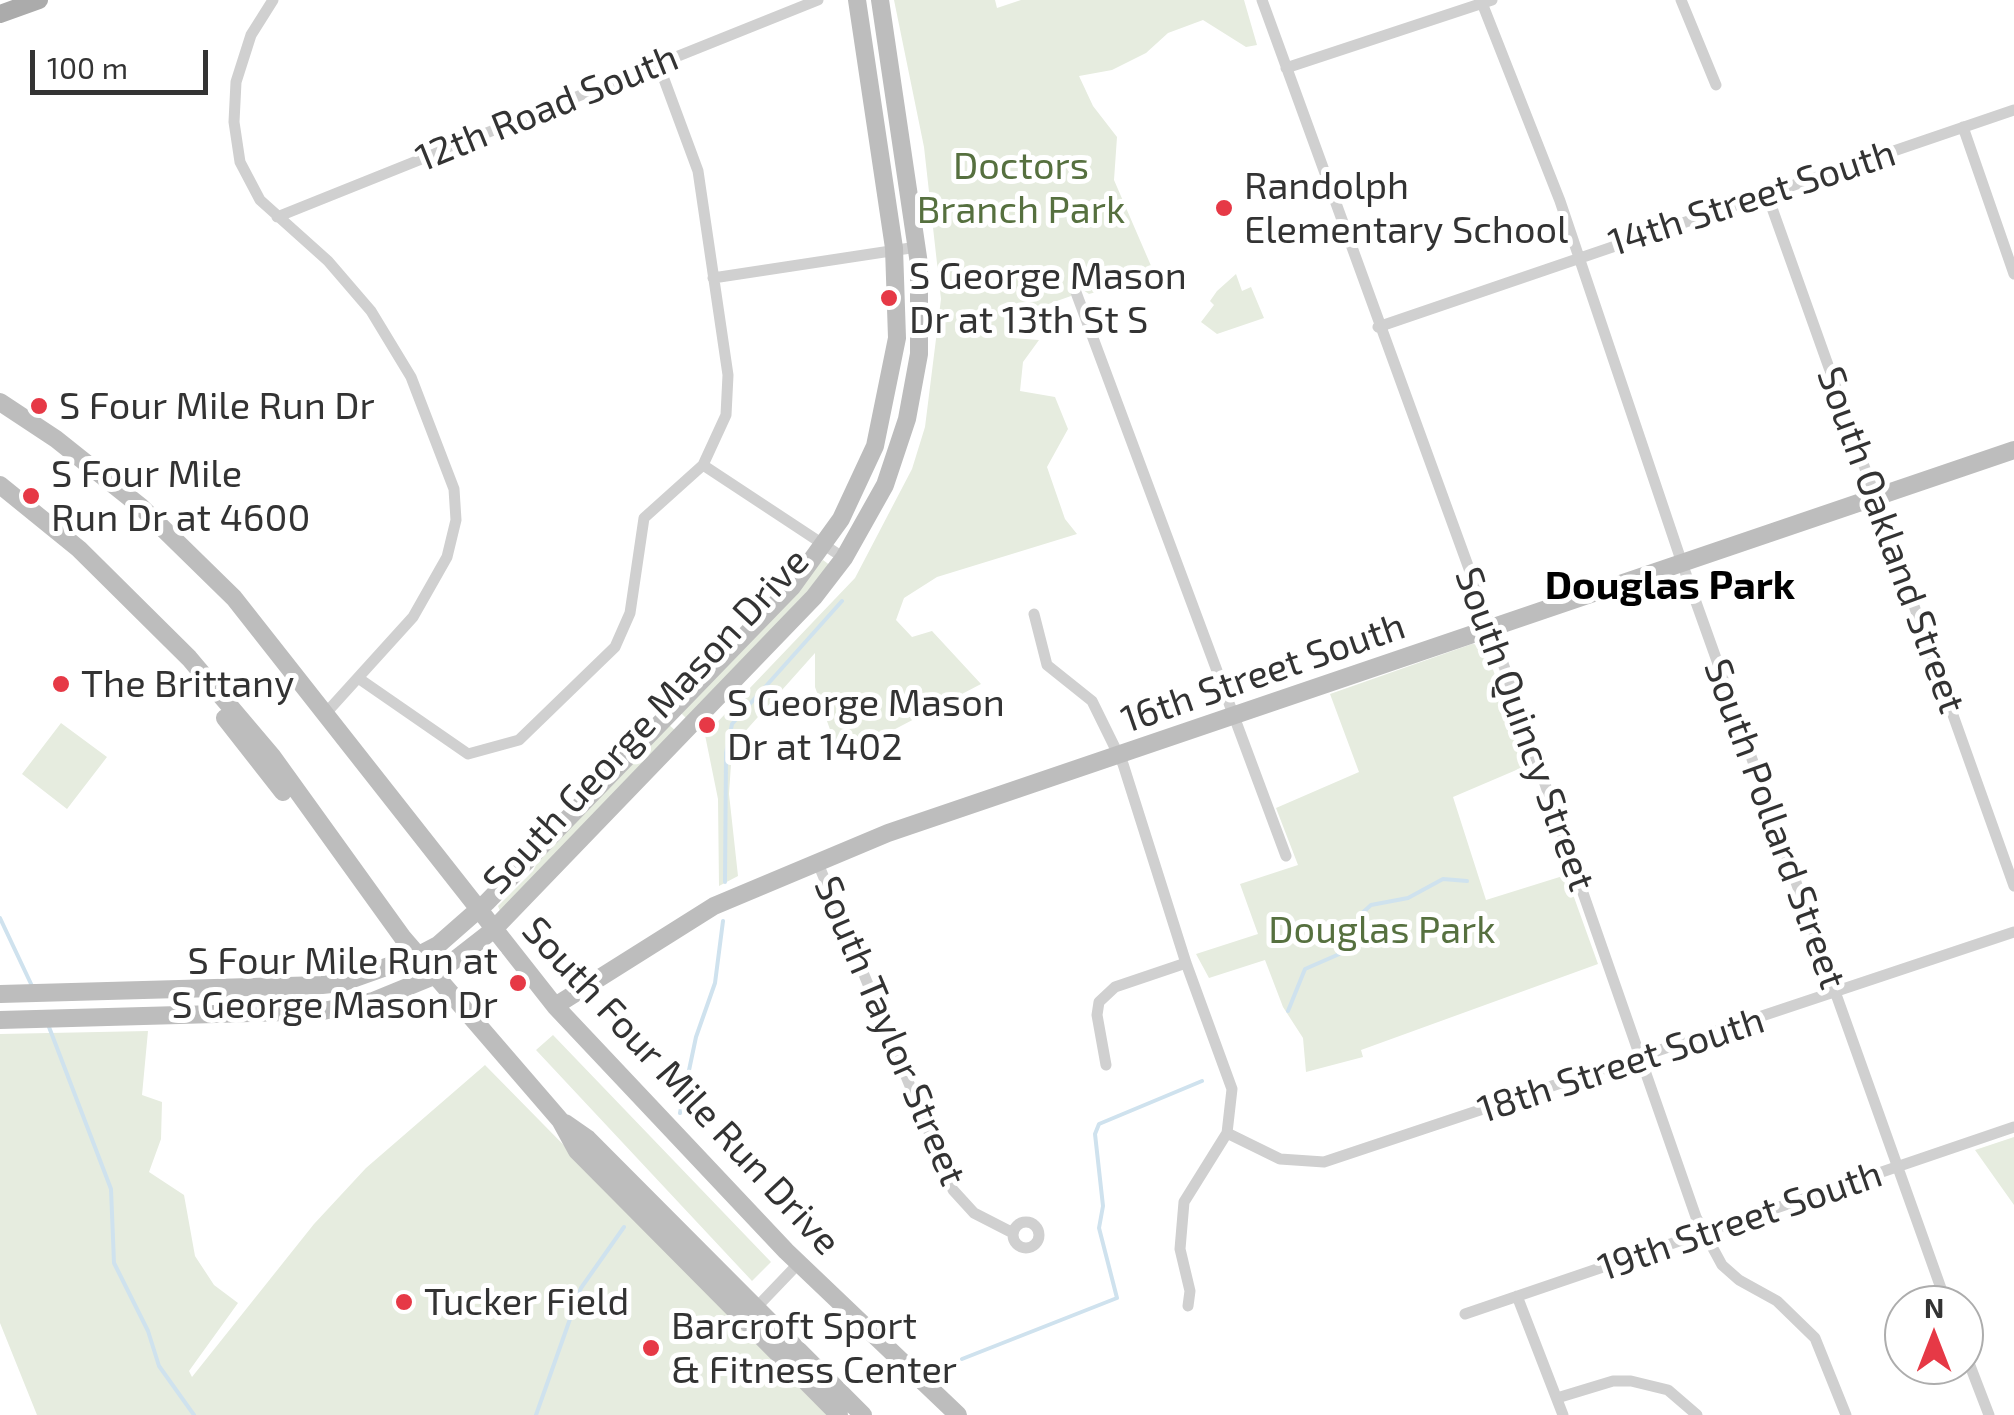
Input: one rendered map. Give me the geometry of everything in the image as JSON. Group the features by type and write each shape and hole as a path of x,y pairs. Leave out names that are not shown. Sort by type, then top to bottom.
{"main road":[{"path":"0,14 38,0"},
{"name":"South George Mason Drive","path":"0,994 341,983 417,956 438,945 478,911 774,606 824,547 857,488 888,398 897,338 894,248 857,0"},
{"name":"South George Mason Drive","path":"0,1020 324,1011 373,1001 434,976 493,930 814,598 844,558 884,485 907,420 921,322 917,247 880,0"},
{"name":"South Four Mile Run Drive","path":"0,402 56,439 190,552 234,598 556,1006 798,1264 958,1415"},
{"name":"16th Street South","path":"556,1006 714,906 888,833 2014,450"},
{"path":"0,486 78,549 188,658 272,756 334,848 417,956 560,1120 577,1151 749,1315 863,1415"},
{"path":"0,498 129,610 180,664 302,816 334,848"},
{"path":"670,713 686,729"},
{"path":"749,1315 839,1415"}],"street":[{"path":"273,0 252,35 236,82 234,122 240,162 260,200 328,261 371,311 411,377 454,489 456,520 448,557 414,617 361,680 326,713"},
{"name":"12th Road South","path":"277,217 818,0"},
{"name":"South Quincy Street","path":"1262,0 1378,328 1491,629 1709,1248 1739,1280 1802,1321 1826,1356 1846,1415"},
{"path":"1680,0 1716,85"},
{"path":"1286,68 1487,2"},
{"name":"South Pollard Street","path":"1487,2 1939,1285"},
{"path":"361,680 468,754 519,740 614,647 630,613 644,518 703,465 726,415 728,374 698,171 658,64"},
{"name":"14th Street South","path":"1378,328 2014,110"},
{"path":"1963,127 2014,274"},
{"name":"South Oakland Street","path":"1767,194 2014,886"},
{"path":"713,278 917,247"},
{"path":"1074,287 1286,856"},
{"path":"703,465 844,558"},
{"path":"1034,614 1048,665 1092,701 1120,757 1186,963 1228,1070 1232,1107 1227,1134 1184,1202 1180,1249 1190,1290 1188,1306"},
{"name":"South Taylor Street","path":"817,861 953,1190 974,1213 1013,1233"},
{"name":"18th Street South","path":"1227,1134 1280,1159 1324,1162 2014,932"},
{"path":"1106,1065 1097,1015 1099,1002 1115,988 1186,963"},
{"name":"19th Street South","path":"1465,1314 2014,1127"},
{"path":"749,1315 798,1264"},
{"path":"1518,1296 1563,1415"},
{"path":"1557,1398 1613,1380 1631,1381 1668,1390 1697,1415"},
{"path":"1977,1385 1989,1415"}],"green space":[{"name":"Doctors Branch Park","path":"894,0 995,0 997,8 1021,0 1244,0 1257,45 1246,47 1203,20 1168,33 1146,53 1112,70 1079,76 1093,106 1117,137 1114,180 1155,275 1089,294 1074,284 1071,296 1012,317 1012,338 1039,340 1023,362 1020,391 1055,397 1068,429 1047,467 1065,519 1077,534 937,577 904,598 896,620 912,637 932,631 981,684 840,758 815,687 815,653 741,736 731,764 729,794 738,876 719,886 718,799 705,735 855,578 912,469 925,427 941,299 924,147"},
{"path":"1236,274 1242,291 1251,287 1264,318 1217,334 1201,322 1214,305 1210,301 1217,291"},
{"path":"823,560 831,566 687,719 680,712"},
{"name":"Douglas Park","path":"1472,644 1484,645 1528,765 1453,797 1486,900 1566,875 1598,964 1361,1050 1363,1057 1306,1072 1303,1038 1283,1007 1265,960 1209,978 1196,954 1258,934 1240,884 1298,865 1276,808 1359,772 1330,694"},
{"path":"61,723 107,757 67,809 22,774"},
{"path":"668,724 676,731 500,911 498,906 533,871 543,851"},
{"path":"148,1031 142,1095 162,1102 161,1139 149,1172 184,1195 195,1256 214,1285 238,1303 189,1371 192,1377 314,1224 366,1168 485,1065 829,1415 37,1415 0,1323 0,1034"},
{"path":"553,1035 771,1262 752,1281 536,1050"},
{"path":"2014,1137 2014,1205 1975,1150"}],"waterway":[{"path":"725,882 726,753 732,724 842,601"},
{"path":"1288,1011 1305,969 1352,945 1360,915 1371,905 1408,898 1443,879 1467,881"},
{"path":"0,918 32,986"},
{"path":"680,1113 696,1037 715,983 723,921"},
{"path":"49,1027 111,1189 114,1263 148,1331 159,1366 194,1415"},
{"path":"962,1359 1117,1298 1099,1228 1103,1206 1095,1134 1099,1124 1202,1081"},
{"path":"536,1415 581,1288 624,1227"}],"place":[{"name":"Randolph Elementary School","path":"1224,208"},
{"name":"S George Mason Dr at 13th St S","path":"889,298"},
{"name":"S Four Mile Run Dr","path":"39,406"},
{"name":"S Four Mile Run Dr at 4600","path":"31,496"},
{"name":"The Brittany","path":"61,684"},
{"name":"S George Mason Dr at 1402","path":"707,725"},
{"name":"S Four Mile Run at S George Mason Dr","path":"518,983"},
{"name":"Tucker Field","path":"404,1302"},
{"name":"Barcroft Sport & Fitness Center","path":"651,1348"}],"district":[{"name":"Douglas Park","path":"1670,586"}]}
